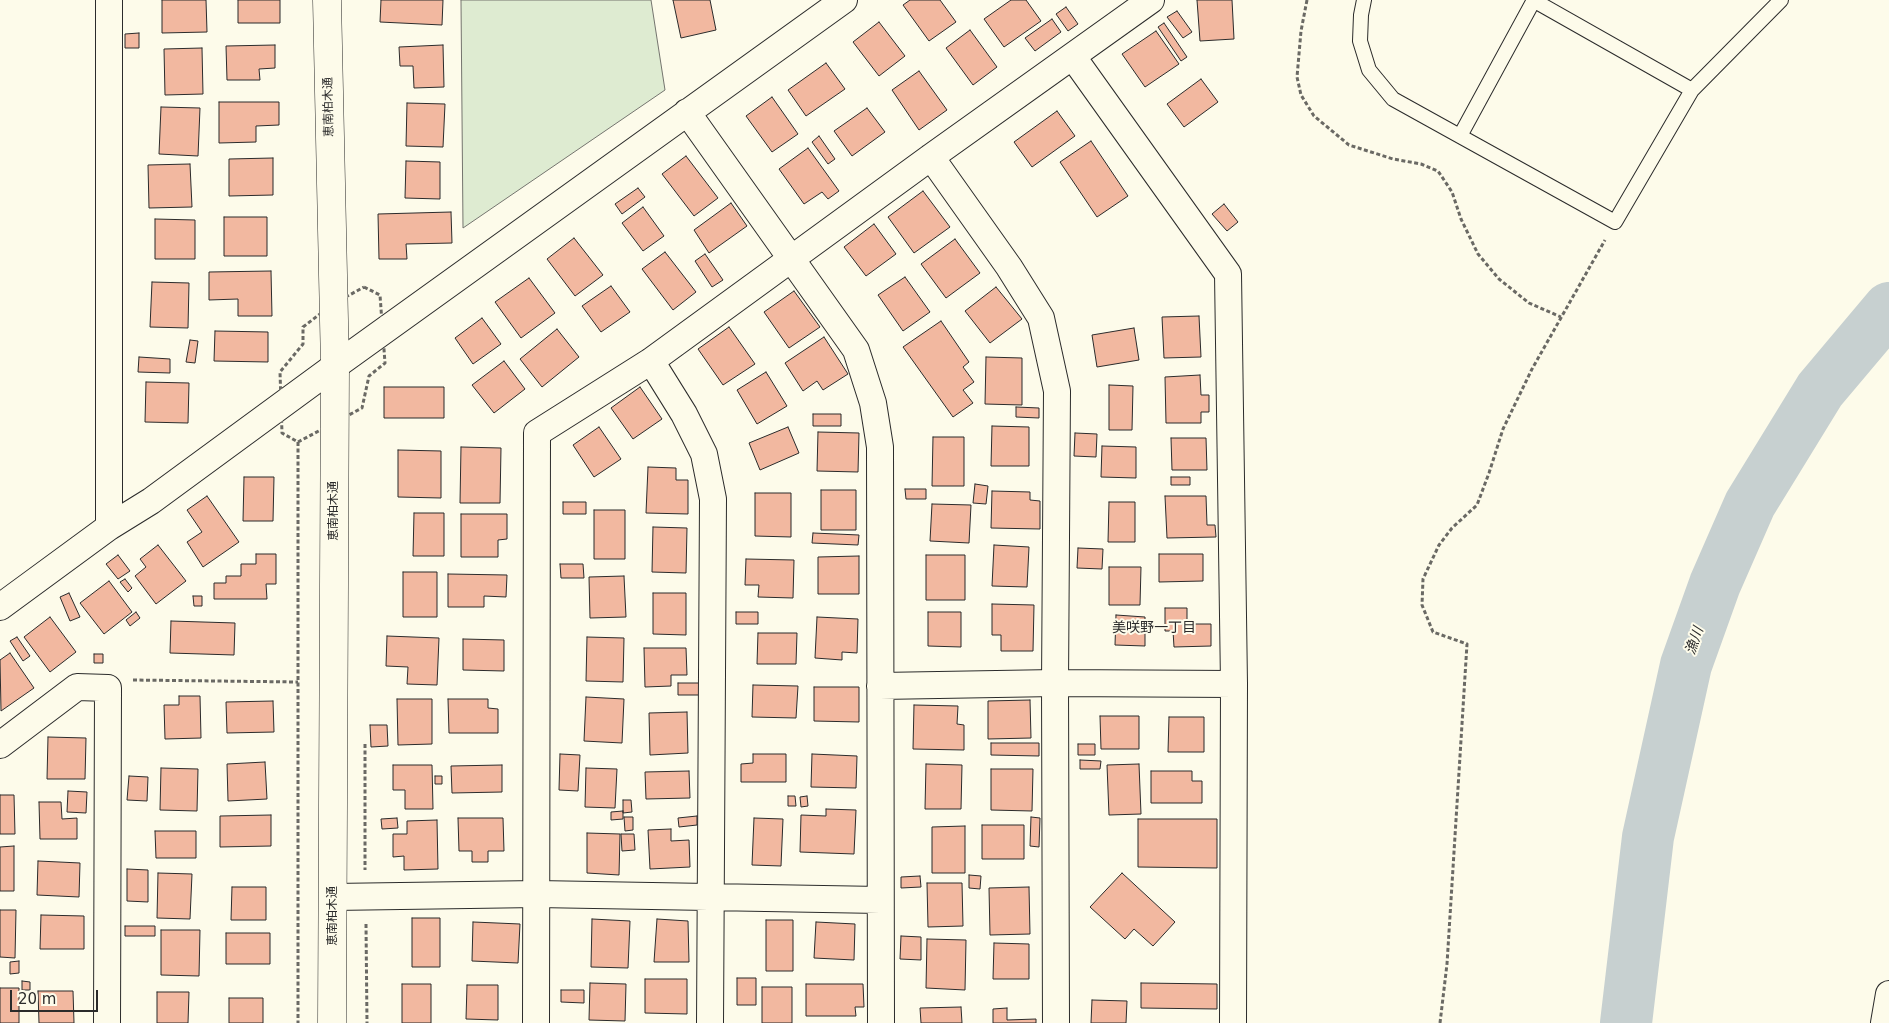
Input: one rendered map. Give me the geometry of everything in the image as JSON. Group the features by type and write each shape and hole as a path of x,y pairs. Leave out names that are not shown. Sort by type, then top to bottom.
{"street":[{"path":"109,527 110,0"},
{"name":"恵南柏木通","path":"327,0 335,366 332,1023"},
{"path":"536,1023 537,434 650,361 931,156 1073,57 1150,0"},
{"path":"0,607 109,527 151,501 839,2"},
{"path":"1073,57 1228,274 1234,684 1233,1023"},
{"path":"687,112 856,350 873,403 880,447 880,1023"},
{"path":"931,156 1009,267 1041,318 1056,391 1056,1023"},
{"path":"650,361 684,414 704,454 713,498 710,1023"},
{"path":"880,686 1055,683 1234,684"},
{"path":"0,745 77,687 108,688 107,1023"},
{"path":"333,897 537,894 880,900"},
{"path":"1884,1023 1889,994"}],"lane":[{"path":"1364,0 1361,15 1360,42 1369,70 1393,99 1615,222 1692,90 1781,0"},
{"path":"1460,136 1534,0 1692,90"}],"path":[{"path":"1307,0 1301,31 1298,76 1301,95 1314,116 1349,145 1393,159 1421,164 1438,170 1452,192 1461,219 1478,254 1499,278 1529,303 1561,317"},
{"path":"1440,1023 1447,964 1467,644 1433,632 1422,605 1424,579 1439,545 1452,528 1476,505 1490,473 1502,429 1532,369 1615,222"},
{"path":"298,442 298,1023"},
{"path":"108,688 132,680 298,682"}],"green space":[{"path":"461,0 651,0 665,90 463,228"}],"building":[{"path":"162,0 206,0 207,32 162,33"},
{"path":"238,0 280,0 280,23 238,23"},
{"path":"381,0 443,0 442,25 380,22"},
{"path":"673,0 710,0 716,30 681,38"},
{"path":"910,0 940,0 956,22 929,41 903,5"},
{"path":"1011,0 1026,0 1041,21 1004,47 984,19"},
{"path":"1197,0 1232,0 1234,39 1200,41"},
{"path":"1066,7 1078,24 1068,31 1056,14"},
{"path":"1177,11 1192,32 1183,38 1167,17"},
{"path":"1052,19 1061,32 1035,51 1025,38"},
{"path":"879,22 905,56 879,76 853,42"},
{"path":"1164,23 1187,57 1181,61 1158,27"},
{"path":"970,30 997,67 973,85 946,48"},
{"path":"1156,31 1179,64 1145,87 1122,54"},
{"path":"139,33 139,48 125,48 125,34"},
{"path":"275,45 275,68 259,69 260,80 227,80 226,46"},
{"path":"443,45 444,87 414,88 413,66 400,66 399,47"},
{"path":"202,48 203,94 165,95 164,49"},
{"path":"826,63 845,89 806,116 788,90"},
{"path":"919,71 947,110 919,130 892,90"},
{"path":"1201,79 1218,102 1184,127 1167,104"},
{"path":"772,97 798,134 772,152 746,116"},
{"path":"219,102 279,102 279,125 256,126 256,142 219,143"},
{"path":"407,103 445,104 443,147 406,146"},
{"path":"161,107 200,108 198,156 159,154"},
{"path":"867,108 885,132 852,156 834,131"},
{"path":"1057,111 1075,136 1032,167 1014,142"},
{"path":"819,136 835,159 828,164 812,142"},
{"path":"1091,141 1128,196 1097,217 1060,162"},
{"path":"808,148 839,191 828,199 822,192 804,204 779,169"},
{"path":"686,156 718,198 694,216 662,174"},
{"path":"273,158 273,195 229,196 229,159"},
{"path":"406,161 440,162 440,199 405,198"},
{"path":"190,164 192,207 149,208 148,165"},
{"path":"638,188 645,197 622,214 615,204"},
{"path":"923,191 950,227 914,253 888,217"},
{"path":"731,203 747,226 709,253 694,230"},
{"path":"1224,204 1238,222 1227,231 1212,214"},
{"path":"643,207 664,236 643,251 622,223"},
{"path":"451,212 452,243 406,244 407,259 379,259 378,214"},
{"path":"224,217 267,217 267,256 224,256"},
{"path":"155,219 195,220 195,259 155,259"},
{"path":"874,224 896,254 866,276 844,247"},
{"path":"574,238 603,275 575,296 547,259"},
{"path":"955,239 980,273 946,298 921,264"},
{"path":"665,252 696,292 673,310 642,269"},
{"path":"705,254 723,280 712,287 695,261"},
{"path":"271,271 272,316 238,316 238,299 209,300 209,272"},
{"path":"905,277 930,312 903,331 878,295"},
{"path":"529,278 555,313 521,338 495,302"},
{"path":"152,282 189,283 188,328 150,327"},
{"path":"611,286 630,312 601,332 582,306"},
{"path":"996,287 1022,319 990,343 965,311"},
{"path":"794,291 820,327 789,348 764,312"},
{"path":"1199,316 1201,357 1164,358 1162,317"},
{"path":"482,318 501,344 473,364 455,338"},
{"path":"941,321 969,362 963,367 974,382 963,390 973,403 953,417 903,347"},
{"path":"729,327 755,364 723,385 698,349"},
{"path":"1134,328 1139,360 1097,367 1092,335"},
{"path":"557,329 579,357 542,387 520,359"},
{"path":"215,331 268,332 268,362 214,361"},
{"path":"824,337 848,374 823,390 817,381 803,391 785,363"},
{"path":"190,340 198,341 195,363 186,362"},
{"path":"139,357 170,359 170,373 138,372"},
{"path":"986,357 1022,358 1022,405 985,404"},
{"path":"504,361 525,389 494,413 472,385"},
{"path":"766,372 787,406 757,424 737,390"},
{"path":"1200,375 1201,395 1209,395 1209,412 1201,412 1201,423 1166,423 1165,377"},
{"path":"146,382 189,383 188,423 145,422"},
{"path":"1109,385 1133,386 1132,430 1109,430"},
{"path":"384,387 444,387 444,418 384,418"},
{"path":"640,387 662,419 633,439 611,408"},
{"path":"1016,407 1039,408 1039,418 1016,417"},
{"path":"813,414 841,414 841,426 813,426"},
{"path":"992,426 1029,427 1029,466 991,466"},
{"path":"599,427 621,459 594,477 573,445"},
{"path":"788,427 799,453 760,470 749,443"},
{"path":"818,432 859,433 858,472 817,471"},
{"path":"1075,433 1097,434 1096,457 1074,456"},
{"path":"933,437 964,437 964,486 932,486"},
{"path":"1171,438 1206,438 1207,470 1172,470"},
{"path":"1102,446 1136,447 1136,478 1101,477"},
{"path":"461,447 501,448 500,503 460,503"},
{"path":"398,450 441,451 441,498 398,497"},
{"path":"648,467 676,468 676,480 688,480 688,514 646,513"},
{"path":"244,477 274,477 273,521 243,521"},
{"path":"1171,477 1190,477 1190,485 1171,485"},
{"path":"975,484 988,486 986,504 973,503"},
{"path":"905,489 926,489 926,499 906,499"},
{"path":"821,490 856,490 856,530 821,530"},
{"path":"992,491 1030,492 1030,500 1040,501 1040,529 991,528"},
{"path":"755,493 791,493 791,537 755,536"},
{"path":"207,496 239,542 203,567 187,542 202,532 187,510"},
{"path":"1165,496 1206,496 1207,525 1215,525 1216,537 1167,538"},
{"path":"563,502 586,502 586,514 563,514"},
{"path":"1109,502 1135,502 1135,542 1108,542"},
{"path":"932,504 971,505 969,543 930,541"},
{"path":"594,510 625,510 625,559 594,559"},
{"path":"414,513 444,513 444,556 413,556"},
{"path":"461,514 507,514 507,539 498,540 498,557 461,557"},
{"path":"653,527 687,528 686,573 652,572"},
{"path":"813,533 859,535 858,545 812,543"},
{"path":"158,545 186,581 156,604 135,576 146,567 140,559"},
{"path":"994,545 1029,547 1027,587 992,586"},
{"path":"1078,548 1103,549 1102,569 1077,568"},
{"path":"256,554 276,554 276,584 266,584 267,599 214,599 214,583 226,583 226,576 241,576 241,564 256,564"},
{"path":"1159,554 1203,554 1203,581 1159,582"},
{"path":"118,555 130,571 118,579 106,564"},
{"path":"926,555 965,555 965,600 926,600"},
{"path":"859,556 859,594 818,594 818,557"},
{"path":"746,559 794,560 793,598 758,597 759,585 745,585"},
{"path":"560,564 583,564 584,578 561,578"},
{"path":"1109,567 1141,567 1140,605 1109,605"},
{"path":"403,572 437,572 437,617 403,617"},
{"path":"448,574 507,575 506,597 484,596 484,607 448,607"},
{"path":"624,576 626,617 590,618 589,577"},
{"path":"125,579 132,588 128,592 120,582"},
{"path":"109,581 132,612 104,634 80,603"},
{"path":"69,593 80,617 70,621 60,597"},
{"path":"653,593 686,593 686,635 653,634"},
{"path":"193,596 202,596 202,606 194,606"},
{"path":"992,604 1034,605 1033,651 1001,651 1001,635 992,635"},
{"path":"1165,608 1187,608 1187,624 1211,624 1211,646 1174,647 1173,631 1165,631"},
{"path":"136,612 140,618 130,626 126,620"},
{"path":"736,612 758,612 758,624 736,624"},
{"path":"928,612 961,612 961,647 928,646"},
{"path":"1116,615 1145,617 1145,646 1115,645"},
{"path":"50,617 76,652 50,672 24,637"},
{"path":"817,617 858,619 857,653 842,652 842,660 815,658"},
{"path":"171,621 235,623 234,655 170,653"},
{"path":"758,633 797,633 796,664 757,664"},
{"path":"387,636 439,638 437,685 407,684 408,667 386,666"},
{"path":"17,637 30,656 23,661 10,641"},
{"path":"587,637 624,638 623,682 586,681"},
{"path":"463,639 504,640 504,671 463,670"},
{"path":"644,648 686,648 687,675 671,675 671,686 645,687"},
{"path":"10,653 34,688 1,711 0,660"},
{"path":"94,654 103,654 103,663 94,663"},
{"path":"678,683 699,683 699,695 678,695"},
{"path":"753,685 798,686 796,718 752,717"},
{"path":"814,687 859,687 859,722 814,721"},
{"path":"179,696 200,696 201,738 165,739 164,705 179,705"},
{"path":"586,697 624,699 622,743 584,741"},
{"path":"397,699 432,699 432,744 398,745"},
{"path":"448,699 488,699 488,708 498,709 498,733 449,733"},
{"path":"1030,700 1031,738 988,739 988,701"},
{"path":"273,701 274,732 227,733 226,702"},
{"path":"914,705 958,706 957,724 964,725 964,750 913,749"},
{"path":"687,712 688,753 650,755 649,713"},
{"path":"1100,716 1139,716 1139,749 1101,749"},
{"path":"1169,717 1204,717 1204,752 1168,752"},
{"path":"370,725 387,725 388,746 371,747"},
{"path":"48,737 86,738 85,779 47,779"},
{"path":"991,743 1039,743 1039,756 991,755"},
{"path":"1078,744 1095,744 1095,755 1078,755"},
{"path":"560,754 580,755 578,791 559,790"},
{"path":"753,754 786,754 786,782 741,782 741,764 753,763"},
{"path":"812,754 857,756 856,788 811,787"},
{"path":"1080,760 1101,761 1100,769 1080,769"},
{"path":"265,762 267,799 228,801 227,764"},
{"path":"926,764 962,765 961,809 925,809"},
{"path":"1139,764 1141,814 1109,815 1107,765"},
{"path":"393,765 432,765 433,809 405,809 405,790 393,790"},
{"path":"502,765 502,792 452,793 451,766"},
{"path":"161,768 198,769 197,811 160,810"},
{"path":"586,768 617,769 615,808 585,807"},
{"path":"991,769 1033,769 1032,811 991,810"},
{"path":"689,771 690,798 646,799 645,772"},
{"path":"1151,771 1192,771 1192,781 1202,781 1202,803 1151,803"},
{"path":"129,776 148,777 147,801 127,800"},
{"path":"435,776 442,776 442,784 435,784"},
{"path":"68,791 87,792 86,813 67,812"},
{"path":"0,795 14,795 15,834 0,834"},
{"path":"788,796 795,796 796,806 788,806"},
{"path":"807,796 808,806 801,807 800,797"},
{"path":"623,800 631,800 632,812 623,813"},
{"path":"39,802 61,802 62,819 77,818 77,839 40,839"},
{"path":"826,809 856,810 854,854 800,852 801,815 826,816"},
{"path":"623,811 623,819 611,820 611,812"},
{"path":"271,815 271,846 220,847 220,816"},
{"path":"697,816 697,825 679,827 678,818"},
{"path":"624,817 633,817 633,830 625,831"},
{"path":"1031,817 1040,818 1039,847 1030,846"},
{"path":"397,818 398,828 382,829 381,819"},
{"path":"458,818 503,818 504,851 488,851 488,862 472,862 472,851 459,851"},
{"path":"754,818 783,819 781,866 752,865"},
{"path":"1138,819 1217,819 1217,868 1138,867"},
{"path":"437,820 438,869 404,870 404,856 393,857 393,834 407,834 407,821"},
{"path":"982,825 1024,825 1024,859 982,859"},
{"path":"965,826 965,873 932,873 932,827"},
{"path":"671,829 671,841 689,840 690,867 650,869 648,830"},
{"path":"155,831 196,831 196,858 156,858"},
{"path":"587,833 620,834 619,875 587,873"},
{"path":"621,834 634,834 635,850 622,851"},
{"path":"14,846 14,891 0,891 0,847"},
{"path":"38,861 80,863 79,897 37,895"},
{"path":"127,869 148,870 148,902 127,901"},
{"path":"158,873 192,874 190,919 157,918"},
{"path":"1122,873 1175,922 1153,946 1134,929 1125,939 1090,907"},
{"path":"969,875 981,876 980,889 969,888"},
{"path":"920,876 921,887 901,888 901,877"},
{"path":"927,883 962,883 963,926 928,927"},
{"path":"232,887 266,887 266,920 231,920"},
{"path":"1029,887 1030,934 990,935 989,888"},
{"path":"0,910 16,910 15,958 0,957"},
{"path":"41,915 84,916 84,949 40,949"},
{"path":"412,918 440,918 440,967 412,967"},
{"path":"592,919 630,921 628,968 591,967"},
{"path":"657,919 688,921 689,962 654,962"},
{"path":"766,920 793,920 793,971 766,971"},
{"path":"473,922 520,924 518,963 472,961"},
{"path":"816,922 855,924 854,960 814,958"},
{"path":"125,926 155,926 155,936 125,936"},
{"path":"161,930 200,930 199,976 161,975"},
{"path":"226,933 270,933 270,964 226,964"},
{"path":"901,936 921,937 921,960 900,959"},
{"path":"927,939 966,940 965,990 926,988"},
{"path":"994,943 1029,944 1029,979 993,979"},
{"path":"19,961 19,973 10,974 10,962"},
{"path":"737,978 756,978 756,1005 737,1005"},
{"path":"645,979 687,979 687,1014 645,1013"},
{"path":"22,981 30,982 30,990 22,990"},
{"path":"590,983 626,984 625,1021 589,1020"},
{"path":"1141,983 1217,984 1217,1009 1141,1008"},
{"path":"402,984 431,984 431,1023 402,1023"},
{"path":"806,984 863,984 864,1007 855,1007 856,1016 806,1016"},
{"path":"467,985 498,985 498,1020 466,1019"},
{"path":"762,987 792,987 792,1023 762,1023"},
{"path":"0,988 19,988 19,1023 0,1023"},
{"path":"561,990 584,990 584,1003 561,1002"},
{"path":"38,991 73,991 74,1023 39,1023"},
{"path":"157,992 189,992 188,1023 157,1023"},
{"path":"229,998 263,998 263,1023 229,1023"},
{"path":"1092,1000 1127,1001 1126,1023 1091,1023"},
{"path":"961,1007 962,1023 921,1023 920,1008"},
{"path":"1007,1008 1007,1020 1036,1019 1036,1023 993,1023 993,1009"}],"waterway":[{"name":"漁川","path":"1626,1023 1648,837 1686,665 1715,584 1750,504 1820,390 1889,308"}],"district":[{"name":"美咲野一丁目","path":"1154,628"}]}
